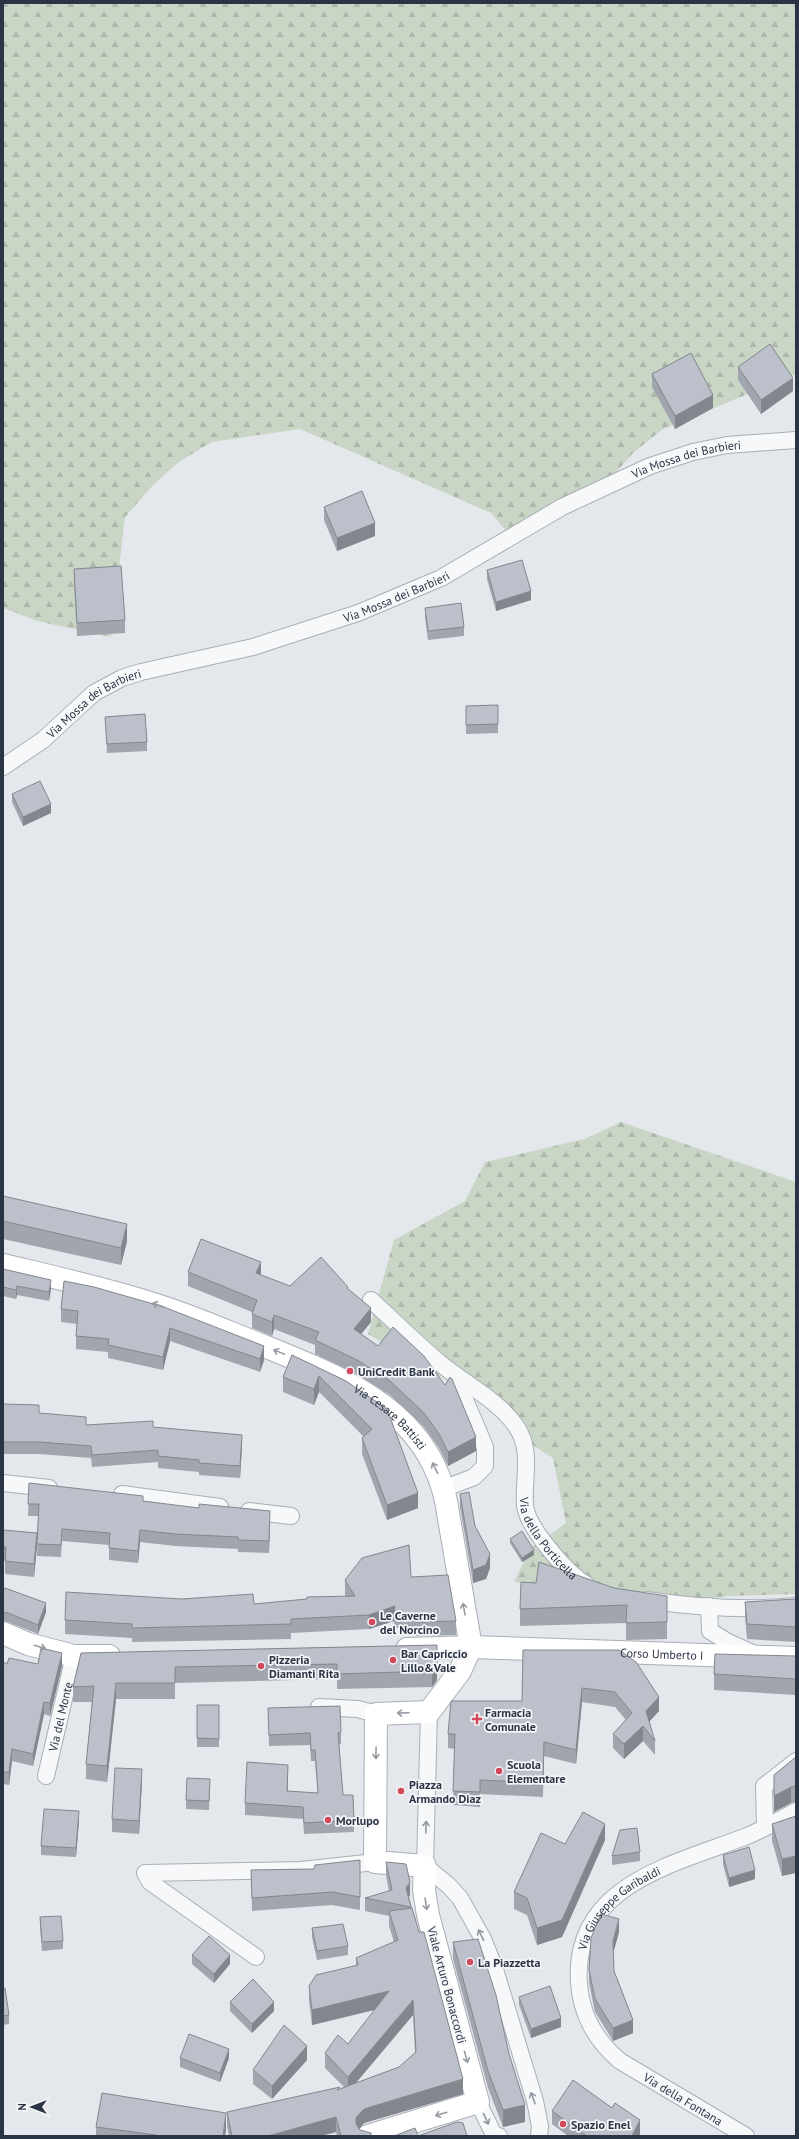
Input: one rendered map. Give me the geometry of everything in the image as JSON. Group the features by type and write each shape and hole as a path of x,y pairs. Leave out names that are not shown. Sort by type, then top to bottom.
{"street":[{"name":"Via Mossa dei Barbieri","path":"3,767 43,740 94,693 122,678 140,672 253,647 358,613 441,578 562,507 650,466 693,452 721,446 796,440"},
{"name":"Via Cesare Battisti","path":"3,1265 154,1304 311,1365 369,1396 398,1417 426,1451 443,1489 471,1648"},
{"name":"Via della Porticella","path":"371,1300 454,1374 500,1410 515,1425 522,1437 526,1452 525,1505 530,1522 572,1575 587,1585 601,1591"},
{"path":"443,1489 474,1477 486,1466 485,1447 454,1374"},
{"path":"3,1483 61,1489"},
{"path":"106,1493 291,1516"},
{"path":"632,1598 666,1603 709,1606 796,1606"},
{"path":"709,1606 710,1631 728,1642 762,1657"},
{"path":"3,1633 28,1644 74,1656 130,1655"},
{"path":"425,1866 429,1712 460,1671 471,1648"},
{"name":"Corso Umberto I","path":"384,1649 471,1648 796,1658"},
{"name":"Via del Monte","path":"46,1776 74,1656"},
{"path":"312,1707 358,1709 376,1714 429,1712"},
{"path":"375,1862 376,1714"},
{"path":"765,1827 764,1786 796,1761"},
{"name":"Via Giuseppe Garibaldi","path":"620,2061 596,2036 585,2012 580,1996 579,1962 586,1936 593,1920 602,1908 618,1892 634,1881 668,1865 765,1827 796,1811"},
{"path":"256,1956 150,1882 145,1873 301,1870 375,1862 425,1866 449,1886 460,1898 483,1939 494,1966 535,2101 540,2126 539,2136"},
{"name":"Viale Arturo Bonaccordi","path":"425,1866 424,1890 428,1915 478,2102"},
{"name":"Via della Fontana","path":"620,2061 746,2136"},
{"path":"368,2136 478,2102 496,2135"}],"green space":[{"path":"3,3 796,3 796,374 663,429 634,452 608,481 514,540 491,513 300,429 212,442 180,461 154,484 125,517 111,637 37,621 3,608"},
{"path":"621,1122 796,1182 796,1594 728,1596 582,1614 550,1585 514,1582 530,1549 566,1523 553,1458 517,1435 485,1402 368,1334 394,1240 465,1201 485,1162 585,1139"}],"building":[{"path":"770,344 793,378 761,400 738,367"},
{"path":"691,353 713,395 675,416 652,374"},
{"path":"362,491 375,523 337,538 324,507"},
{"path":"522,560 531,591 496,602 487,570"},
{"path":"121,566 125,620 77,623 74,569"},
{"path":"461,603 464,627 428,631 425,608"},
{"path":"498,705 498,724 466,725 466,706"},
{"path":"145,714 147,742 107,744 105,717"},
{"path":"40,781 51,804 23,817 12,794"},
{"path":"3,1196 127,1224 121,1248 3,1221"},
{"path":"201,1239 261,1262 256,1273 290,1286 321,1257 348,1287 347,1288 371,1308 354,1329 378,1346 393,1327 424,1356 445,1385 450,1377 476,1437 448,1452 439,1434 424,1413 390,1381 357,1360 315,1340 319,1332 274,1315 272,1322 252,1314 257,1300 188,1272"},
{"path":"3,1269 51,1280 49,1292 17,1286 16,1290 3,1287"},
{"path":"64,1281 94,1287 164,1307 264,1346 260,1359 170,1328 163,1357 108,1345 109,1339 76,1336 78,1311 61,1309"},
{"path":"292,1355 346,1381 387,1409 418,1493 387,1505 362,1438 372,1429 319,1376 314,1389 283,1377"},
{"path":"3,1404 39,1405 39,1413 86,1417 86,1425 153,1421 153,1427 242,1435 240,1466 199,1463 199,1460 158,1456 158,1450 92,1455 91,1446 39,1442 3,1442"},
{"path":"29,1483 143,1496 143,1501 199,1508 199,1504 270,1511 269,1541 238,1540 238,1537 175,1534 140,1530 138,1551 109,1548 110,1533 62,1529 61,1545 37,1544 39,1504 28,1504"},
{"path":"469,1492 475,1526 490,1554 486,1565 473,1570 460,1494"},
{"path":"3,1530 37,1533 34,1564 5,1561 6,1547 3,1547"},
{"path":"522,1531 534,1550 522,1558 510,1539"},
{"path":"409,1545 411,1577 448,1575 456,1621 416,1622 416,1613 394,1614 395,1606 369,1615 291,1619 291,1624 132,1628 132,1624 65,1620 66,1592 182,1599 253,1594 254,1604 307,1599 307,1597 355,1596 345,1580 362,1558"},
{"path":"539,1562 614,1588 667,1596 667,1622 626,1623 627,1605 520,1609 521,1582 536,1583"},
{"path":"5,1588 46,1603 38,1625 3,1612 3,1592"},
{"path":"796,1599 796,1627 747,1624 745,1602"},
{"path":"437,1645 437,1665 432,1671 337,1674 337,1664 175,1667 175,1683 116,1683 107,1766 86,1764 94,1686 73,1687 81,1653"},
{"path":"41,1648 62,1653 50,1703 44,1702 33,1754 12,1749 9,1772 3,1772 3,1662 7,1664 9,1658 38,1664"},
{"path":"523,1650 619,1650 636,1662 659,1697 646,1711 655,1741 643,1726 624,1744 613,1734 632,1713 615,1692 582,1688 576,1750 544,1742 543,1783 480,1780 480,1792 453,1791 455,1734 448,1734 451,1701 522,1701"},
{"path":"715,1654 796,1656 796,1679 714,1674"},
{"path":"197,1705 219,1705 219,1739 197,1738"},
{"path":"340,1706 341,1732 338,1733 343,1795 353,1795 354,1820 304,1823 303,1807 245,1803 247,1762 288,1765 287,1791 318,1793 315,1750 311,1750 310,1733 269,1735 268,1708"},
{"path":"796,1757 796,1786 774,1796 774,1775"},
{"path":"115,1768 142,1769 139,1821 112,1819"},
{"path":"187,1778 210,1779 209,1801 186,1800"},
{"path":"44,1809 79,1811 76,1848 41,1846"},
{"path":"583,1812 605,1824 562,1920 537,1928 527,1898 514,1892 541,1833 565,1844"},
{"path":"796,1816 796,1856 782,1859 772,1824"},
{"path":"637,1828 640,1852 612,1856 620,1830"},
{"path":"749,1847 755,1870 729,1878 723,1855"},
{"path":"360,1860 360,1897 332,1892 252,1898 251,1870 314,1869 315,1865"},
{"path":"386,1862 406,1864 410,1882 406,1888 411,1907 365,1898 392,1890"},
{"path":"412,1908 419,1932 424,1932 463,2079 364,2109 356,2118 356,2124 360,2130 371,2133 371,2136 341,2136 336,2117 268,2136 232,2136 227,2112 340,2087 337,2090 399,2067 416,2052 413,2000 348,2077 325,2053 338,2035 348,2044 389,1991 312,2010 309,1986 316,1975 358,1965 356,1958 398,1940 389,1911"},
{"path":"601,1914 619,1919 613,1941 614,1971 633,2020 613,2028 595,1999 589,1970 591,1938"},
{"path":"61,1916 63,1941 42,1942 40,1917"},
{"path":"343,1924 348,1946 317,1951 312,1928"},
{"path":"209,1936 230,1955 214,1974 192,1955"},
{"path":"478,1939 496,1995 509,2054 525,2105 503,2110 488,2071 453,1942"},
{"path":"253,1979 274,2002 252,2024 230,2002"},
{"path":"550,1986 561,2018 531,2029 519,1997"},
{"path":"5,1988 9,2015 3,2016 3,1989"},
{"path":"284,2025 307,2046 272,2086 253,2070"},
{"path":"189,2034 229,2049 220,2073 180,2058"},
{"path":"573,2080 612,2108 615,2103 640,2120 632,2136 587,2136 552,2111"},
{"path":"102,2093 226,2113 223,2136 163,2136 96,2127"},
{"path":"457,2122 463,2123 467,2136 418,2136"},
{"path":"415,2128 418,2136 394,2136"}],"place":[{"name":"UniCredit Bank","path":"350,1371"},
{"name":"Le Caverne del Norcino","path":"372,1622"},
{"name":"Bar Capriccio Lillo&Vale","path":"393,1660"},
{"name":"Pizzeria Diamanti Rita","path":"261,1666"},
{"name":"Farmacia Comunale","path":"477,1719"},
{"name":"Scuola Elementare","path":"499,1771"},
{"name":"Piazza Armando Diaz","path":"401,1791"},
{"name":"Morlupo","path":"328,1820"},
{"name":"La Piazzetta","path":"470,1962"},
{"name":"Spazio Enel","path":"563,2124"}]}
